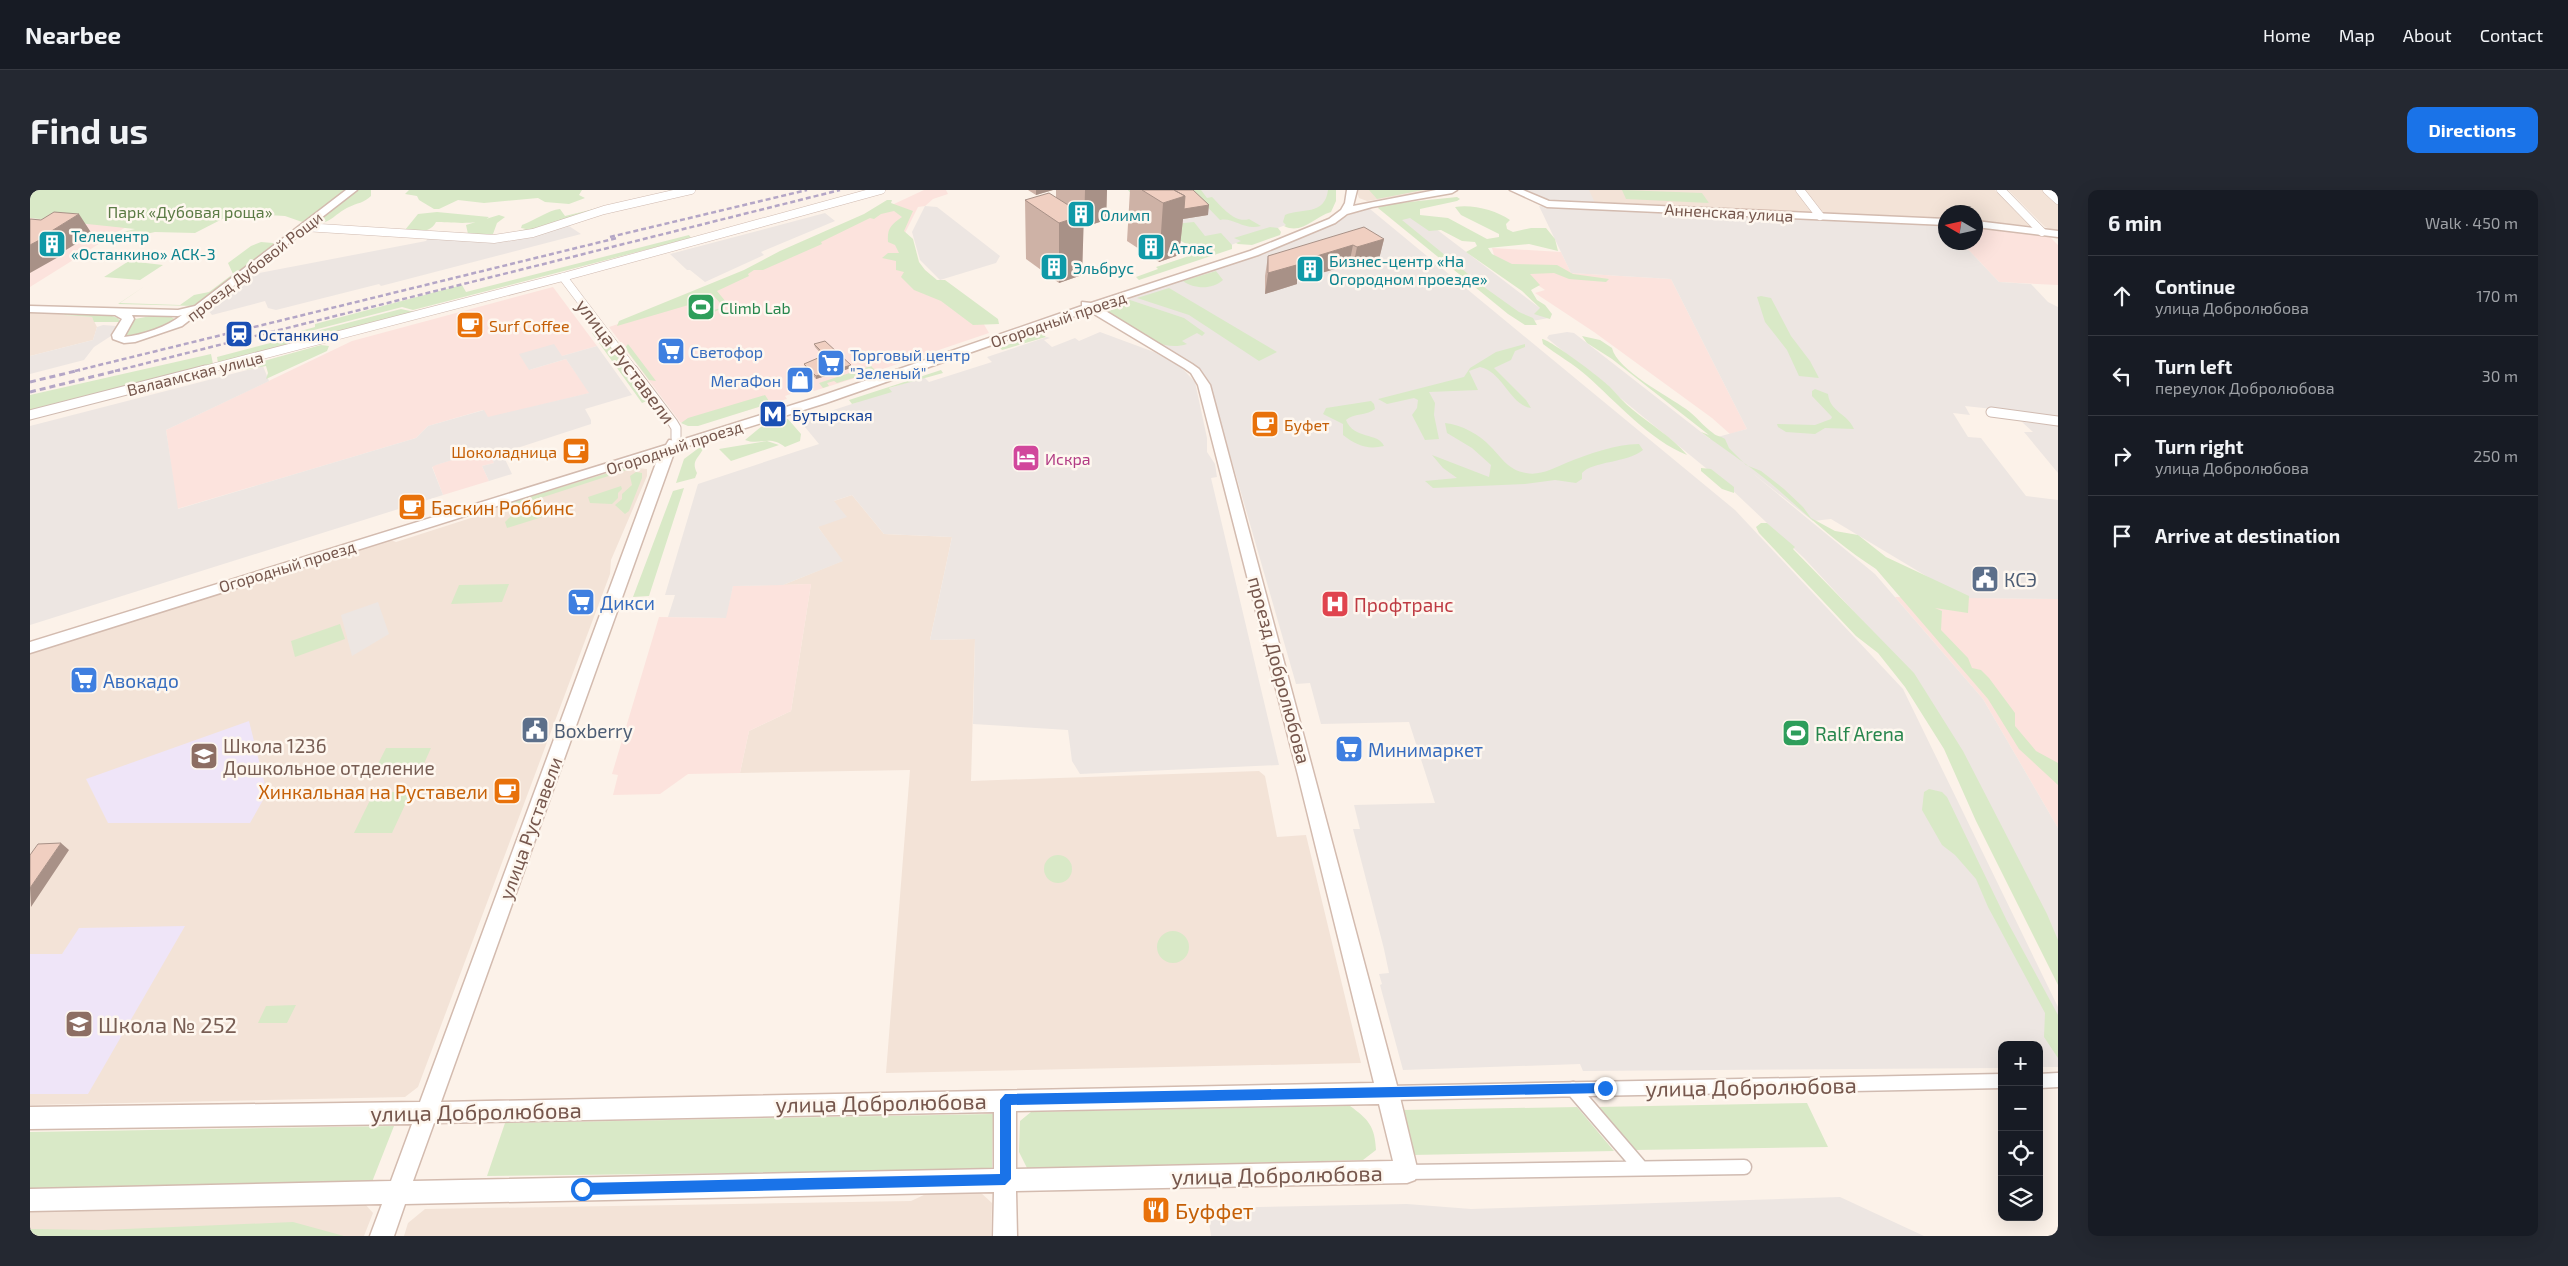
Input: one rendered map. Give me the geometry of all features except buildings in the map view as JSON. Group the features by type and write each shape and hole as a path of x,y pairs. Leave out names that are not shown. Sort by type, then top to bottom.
{"main road":[{"path":"116,311 179,318"},
{"name":"улица Руставели","path":"427,1113 664,458 673,443"},
{"path":"1005,1179 1005,1236"}],"street":[{"name":"проезд Дубовой Рощи","path":"116,311 126,315 128,319 118,335 119,339 124,340 159,332 179,318 199,308 352,190"},
{"path":"304,227 500,238 533,233 604,210 690,190"},
{"name":"Валаамская улица","path":"30,415 563,278 881,190"},
{"path":"1325,219 1368,204 1452,190"},
{"name":"Анненская улица","path":"1515,190 1547,204 1938,222"},
{"path":"1800,190 1820,216"},
{"path":"2002,190 2042,232"},
{"path":"2047,190 2058,200"},
{"path":"1348,196 1357,202 1368,204"},
{"name":"Огородный проезд","path":"1087,305 1283,242 1321,227 1344,212 1348,196"},
{"name":"Огородный проезд","path":"30,648 673,443 1274,241 1325,219 1348,196"},
{"path":"1983,225 2058,234"},
{"name":"улица Руставели","path":"563,278 673,423 676,428 673,443"},
{"name":"проезд Добролюбова","path":"1087,305 1188,366 1195,371 1204,385 1264,609 1407,1172"},
{"path":"30,309 116,311"},
{"path":"1990,412 2058,421"},
{"name":"Огородный проезд","path":"30,639 362,534 673,443"},
{"path":"2043,1081 2058,1080"},
{"name":"улица Добролюбова","path":"30,1118 427,1113 1998,1081"},
{"path":"1573,1089 1641,1168"},
{"path":"1005,1100 1005,1179"},
{"name":"улица Руставели","path":"382,1236 427,1113"},
{"name":"улица Добролюбова","path":"30,1200 1005,1179 1744,1167"}],"shaded area":[{"path":"924,190 946,190 948,194 933,199 925,206 918,207 905,233 908,255 982,321 989,333 814,391 810,387 785,396 787,399 693,426 680,422 609,327 657,311 742,275"},
{"path":"1128,190 1334,190 1324,211 1209,253"},
{"path":"1356,190 1440,190 1367,201 1359,198"},
{"path":"1520,190 1995,190 2030,226 1983,222 1983,205 1938,205 1938,219 1551,203"},
{"path":"1523,190 1589,190 1595,203 1548,201"},
{"path":"2008,190 2043,190 2058,204 2058,232 2045,227"},
{"path":"1395,202 1402,203 1549,315 1549,318 1532,321 1525,319 1380,207"},
{"path":"925,206 937,207 1000,256 996,263 940,280 920,260 912,232"},
{"path":"1539,206 1938,225 1938,250 1969,250 1999,282 2031,284 2048,302 2058,307 2058,416 1965,406 1970,415 1953,413 1968,437 1981,438 2026,496 2058,500 2058,599 1963,598 1831,519 1813,521 1751,472 1875,574 1983,699 2058,828 2058,946 1915,677 1804,558 1729,487 1547,338 1549,335 1567,332 1574,333 1710,439 1747,429 1671,279 1571,273"},
{"path":"1362,209 1370,209 1735,510 1903,689 2058,1007 2058,1067 2043,1067 2043,1041 1998,1041 1998,1068 1583,1071 1580,1064 1403,1070 1380,985 1382,984 1379,974 1389,973 1353,829 1360,829 1354,805 1435,803 1409,722 1321,724 1310,683 1296,684 1210,385 1199,370 1099,308 1265,251 1311,233"},
{"path":"825,213 835,221 761,252 764,255 705,282 690,270 687,270 670,254"},
{"path":"30,218 126,227 30,287"},
{"path":"566,224 581,234 381,286 379,284 276,310 268,308 265,301 212,315 208,310 249,278 247,277 249,275 426,241 428,238 490,243 536,234"},
{"path":"1983,228 2048,235 2058,245 2058,285 1999,282 1969,250 1983,250"},
{"path":"1492,248 1561,252 1571,273 1671,279 1747,429 1730,434 1712,418 1594,332 1535,293 1545,290 1494,255"},
{"path":"553,287 597,346 562,356 529,370 566,359 590,393 488,418 483,410 428,426 416,438 177,509 166,430 352,341"},
{"path":"30,312 65,313 64,315 92,317 97,327 93,340 30,356"},
{"path":"103,325 117,326 111,336 94,347 84,360 30,374 30,356 93,340 97,327"},
{"path":"1100,332 1154,352 1180,366 1195,382 1207,438 1207,452 1215,464 1217,477 1211,478 1279,765 1080,774 1072,761 1068,730 973,724 975,639 930,640 952,537 884,534 852,495 834,501 847,517 818,527 843,561 783,585 733,586 726,618 668,617 675,595 665,595 698,484 819,444 800,421 858,402 856,399 924,377 929,382 992,362 987,357 1047,337 1050,338 1044,340 1052,347 1075,338 1079,341"},
{"path":"554,344 562,356 597,346 632,395 585,409 591,424 502,453 512,474 489,481 482,466 494,463 488,449 436,465 432,467 443,495 30,625 30,426 263,366 269,381 166,430 178,509 416,438 428,426 484,410 488,417 589,393 566,359 529,370 519,354"},
{"path":"2022,422 2058,425 2058,473 2024,432 2033,432"},
{"path":"488,449 494,463 482,466 489,481 443,495 432,466"},
{"path":"628,467 647,469 647,476 611,560 610,574 418,1087 405,1097 30,1105 30,654 388,539 396,542 474,517 471,514 479,511"},
{"path":"852,495 884,534 952,537 930,640 975,639 971,781 1259,771 1265,776 1277,837 1306,835 1361,1063 886,1073 910,770 740,773 749,731 791,711 811,584 783,585 842,561 818,527 834,501"},
{"path":"811,584 791,711 749,731 740,773 688,774 660,794 613,795 618,775 612,774 659,617 725,618 733,586"},
{"path":"1895,597 2058,599 2058,828 1983,699"},
{"path":"378,602 389,634 352,656 341,615"},
{"name":"Школа 1236 Дошкольное отделение","path":"249,721 267,793 250,823 108,823 86,779"},
{"name":"Школа № 252","path":"185,926 88,1094 30,1094 30,954 62,954 79,928"},
{"path":"980,1192 992,1203 991,1236 404,1236 408,1223 425,1209 911,1201 926,1194"},
{"path":"1840,1197 1924,1236 1211,1236 1207,1208 1407,1204 1471,1209"},
{"path":"365,1204 373,1213 364,1236 30,1236 30,1210"}],"green space":[{"name":"Парк «Дубовая роща»","path":"30,190 350,190 305,223 285,216 234,213 195,233 155,232 109,242 108,240 119,233 135,229 30,218"},
{"path":"356,190 371,190 371,196 363,202 345,209 329,220 316,224 315,222"},
{"path":"409,190 582,190 579,195 585,198 569,204 545,202 538,198 484,203 458,200 439,209 434,209 419,200 417,196 405,194"},
{"path":"673,190 685,190 540,229 515,232 526,229 521,228 522,225 556,210 560,209 565,216"},
{"path":"1128,190 1132,190 1164,225 1194,222 1205,236 1221,233 1232,245 1232,249 1139,280 1136,277 1158,269 1156,267 1192,255 1190,246 1163,231"},
{"path":"1191,190 1201,190 1207,198 1212,197 1234,217 1244,220 1249,219 1261,226 1249,227 1230,220 1220,220"},
{"path":"1328,190 1336,190 1336,201 1331,212 1302,227 1290,228 1284,226 1286,225 1283,222 1285,215 1317,207 1326,198"},
{"path":"1369,190 1423,190 1377,199"},
{"path":"1622,190 1702,193 1709,203 1626,199"},
{"path":"1457,197 1460,199 1457,201 1420,209 1420,215 1448,218 1487,239 1499,237 1499,234 1461,215 1455,207 1476,207 1498,213 1510,220 1506,224 1507,229 1513,232 1531,228 1546,228 1555,239 1558,251 1529,244 1488,248 1492,254 1512,264 1557,265 1573,274 1609,279 1606,282 1569,279 1554,273 1530,274 1540,285 1531,290 1537,300 1545,305 1552,314 1550,319 1534,314 1540,308 1522,291 1466,252 1477,246 1475,242 1462,241 1441,230 1429,231 1410,218 1402,220 1484,287 1519,312 1533,318 1537,325 1525,325 1508,314 1378,208 1380,205"},
{"path":"887,200 892,200 891,203 913,211 904,231 913,239 919,262 925,270 937,280 945,280 998,319 999,324 973,325 941,301 914,290 901,277 904,272 896,270 896,261 882,258 888,253 899,253 895,245 888,242 888,233 891,227 902,217 894,211 881,214 874,219 870,218 821,242 822,244 763,270 754,270 748,274 749,276 717,291 726,302 733,303 710,314 710,311 721,308 722,305 711,293 690,300 692,304 617,326 619,321 744,270 780,251 864,214"},
{"path":"437,212 489,217 472,223 436,222 433,226 423,231 405,230 418,214"},
{"path":"499,215 505,217 497,223 493,234 468,234 466,225"},
{"path":"1270,227 1278,228 1281,232 1280,235 1252,245 1238,244 1236,243 1241,241 1234,238"},
{"path":"689,235 691,238 413,310 402,307 291,336 290,334 315,327 315,324 462,285 466,292"},
{"path":"261,242 273,243 275,245 195,306 118,304 145,286 120,303 180,305 194,295 209,292 233,274 228,263 251,246"},
{"path":"132,259 140,260 137,262 163,265 140,280 104,277"},
{"path":"1216,271 1223,280 1214,286 1198,287 1183,281"},
{"path":"1169,288 1277,352 1259,361 1189,315 1137,298"},
{"path":"1757,297 1771,298 1791,336 1810,361 1819,378 1799,376 1787,350 1765,322"},
{"path":"1130,300 1184,318 1205,333 1202,336 1197,333 1182,341 1187,344 1165,345 1154,342 1132,330 1102,310"},
{"path":"401,309 415,312 218,363 217,357"},
{"path":"65,313 109,315 118,318 120,322 94,322 92,317 64,315"},
{"path":"156,315 170,316 176,320 173,324 136,336 124,336 135,319"},
{"path":"599,331 648,399 647,401 642,403 592,333"},
{"path":"1040,332 1046,337 1002,350 1000,348"},
{"path":"1582,336 1600,340 1612,348 1623,365 1633,374 1686,409 1714,434 1725,439 1729,448 1743,462 1701,432 1709,435 1612,359 1587,343"},
{"path":"1542,339 1596,375 1630,407 1668,437 1687,455 1674,449 1647,430 1582,372 1543,344"},
{"path":"628,344 656,381 649,380 625,348"},
{"path":"1525,344 1525,347 1515,351 1511,360 1494,368 1526,400 1531,408 1517,401 1494,375 1480,367 1469,371 1478,390 1429,392 1435,403 1434,415 1439,439 1425,440 1412,415 1417,408 1418,400 1414,398 1387,404 1378,399 1464,377 1470,368 1496,352"},
{"path":"321,345 329,346 327,351 266,379 268,373 266,366 244,370 235,369"},
{"path":"211,354 213,364 30,411 30,395"},
{"path":"871,366 876,371 837,383 834,381 827,383 829,386 823,388 819,383"},
{"path":"941,370 943,373 889,388 892,392 852,404 849,400"},
{"path":"1815,389 1828,394 1832,405 1848,420 1854,429 1825,428 1815,434 1786,432 1778,427 1777,424 1815,425 1831,419 1832,417 1812,396 1812,391"},
{"path":"765,395 769,401 765,405 698,426 688,426 681,423 688,418"},
{"path":"1371,401 1375,409 1346,420 1354,431 1377,439 1384,446 1367,447 1352,442 1343,435 1343,424 1323,414 1326,408"},
{"path":"788,419 801,434 800,441 785,447 774,441 755,442 745,440 762,426"},
{"path":"1445,423 1464,428 1476,434 1514,469 1531,474 1552,469 1611,448 1639,444 1643,450 1628,457 1587,469 1582,473 1582,479 1576,483 1555,480 1525,484 1433,488 1425,481 1457,478 1443,468 1432,455 1489,477 1491,465 1472,448 1447,433"},
{"path":"767,441 779,445 731,461 719,449"},
{"path":"700,447 703,449 695,463 697,473 695,478 676,483 684,459"},
{"path":"631,466 627,470 528,502 526,505 511,510 502,508 506,504"},
{"path":"1748,466 1761,471 1784,489 1803,507 1811,518 1835,531 1858,535 1886,557 1969,596 1968,613 1935,608 1942,611 1941,630 1968,658 1972,668 1981,670 1989,678 2015,713 2015,726 2036,751 2058,763 2058,785 2019,749 1988,699 1876,569 1840,543"},
{"path":"1701,468 1711,469 1734,487 1734,493 1722,489 1701,471"},
{"path":"636,472 642,473 642,478 629,511 625,514 615,505 622,499 622,494 632,485 630,476"},
{"path":"621,486 622,489 618,493 618,498 612,504 590,503 588,497"},
{"path":"684,488 649,596 633,597 673,491"},
{"path":"541,506 549,506 552,514 507,528 505,522 511,516"},
{"path":"1761,523 1767,523 1795,547 1793,549 1914,673 1963,751 2047,914 2058,940 2058,985 1976,821 1944,749 1905,687 1878,653 1856,636 1759,533 1756,527"},
{"path":"509,584 502,602 451,604 459,585"},
{"path":"340,624 345,639 295,657 291,641"},
{"path":"386,748 431,748 422,768 376,768"},
{"path":"1929,789 1942,792 1947,797 2007,921 2058,1015 2058,1058 2044,1037 2045,1013 1988,907 1976,879 1955,855 1942,845 1922,810 1924,792"},
{"path":"374,792 411,792 392,833 354,833"},
{"path":"1058,855 1068,859 1072,869 1068,879 1058,883 1048,879 1044,869 1048,859"},
{"path":"1173,931 1179,932 1184,936 1188,941 1188,953 1184,958 1179,962 1173,963 1167,962 1162,958 1158,953 1157,947 1158,941 1162,936 1167,932"},
{"path":"296,1005 287,1023 258,1023 266,1006"},
{"path":"1807,1103 1828,1147 1635,1150 1598,1107"},
{"path":"1350,1106 1366,1119 1374,1135 1376,1150 1363,1160 1027,1168 1019,1152 1020,1121 1031,1112"},
{"path":"1577,1107 1614,1151 1412,1155 1402,1110"},
{"path":"993,1114 992,1170 487,1176 505,1123"},
{"path":"394,1126 372,1182 30,1188 30,1132"},
{"path":"293,1222 344,1236 30,1236 30,1229 102,1230"}],"railway":[{"path":"610,237 807,190"},
{"path":"115,371 840,190"},
{"path":"75,371 617,238"},
{"path":"30,382 80,370"},
{"path":"30,392 120,370"}],"place":[{"name":"Олимп","path":"1081,214"},
{"name":"Телецентр «Останкино» АСК-3","path":"52,244"},
{"name":"Атлас","path":"1151,247"},
{"name":"Эльбрус","path":"1054,267"},
{"name":"Бизнес-центр «На Огородном проезде»","path":"1310,269"},
{"name":"Climb Lab","path":"701,307"},
{"name":"Surf Coffee","path":"470,325"},
{"name":"Останкино","path":"239,334"},
{"name":"Светофор","path":"671,351"},
{"name":"Торговый центр \"Зеленый\"","path":"831,363"},
{"name":"МегаФон","path":"800,380"},
{"name":"Бутырская","path":"773,414"},
{"name":"Буфет","path":"1265,424"},
{"name":"Шоколадница","path":"576,451"},
{"name":"Искра","path":"1026,458"},
{"name":"Баскин Роббинс","path":"412,507"},
{"name":"КСЭ","path":"1985,579"},
{"name":"Дикси","path":"581,602"},
{"name":"Профтранс","path":"1335,604"},
{"name":"Авокадо","path":"84,680"},
{"name":"Boxberry","path":"535,730"},
{"name":"Ralf Arena","path":"1796,733"},
{"name":"Минимаркет","path":"1349,749"},
{"name":"Школа 1236 Дошкольное отделение","path":"204,756"},
{"name":"Хинкальная на Руставели","path":"507,791"},
{"name":"Школа № 252","path":"79,1024"},
{"name":"Буффет","path":"1156,1210"}],"route":[{"path":"582,1189 1005,1179 1005,1100 1605,1088"}]}
